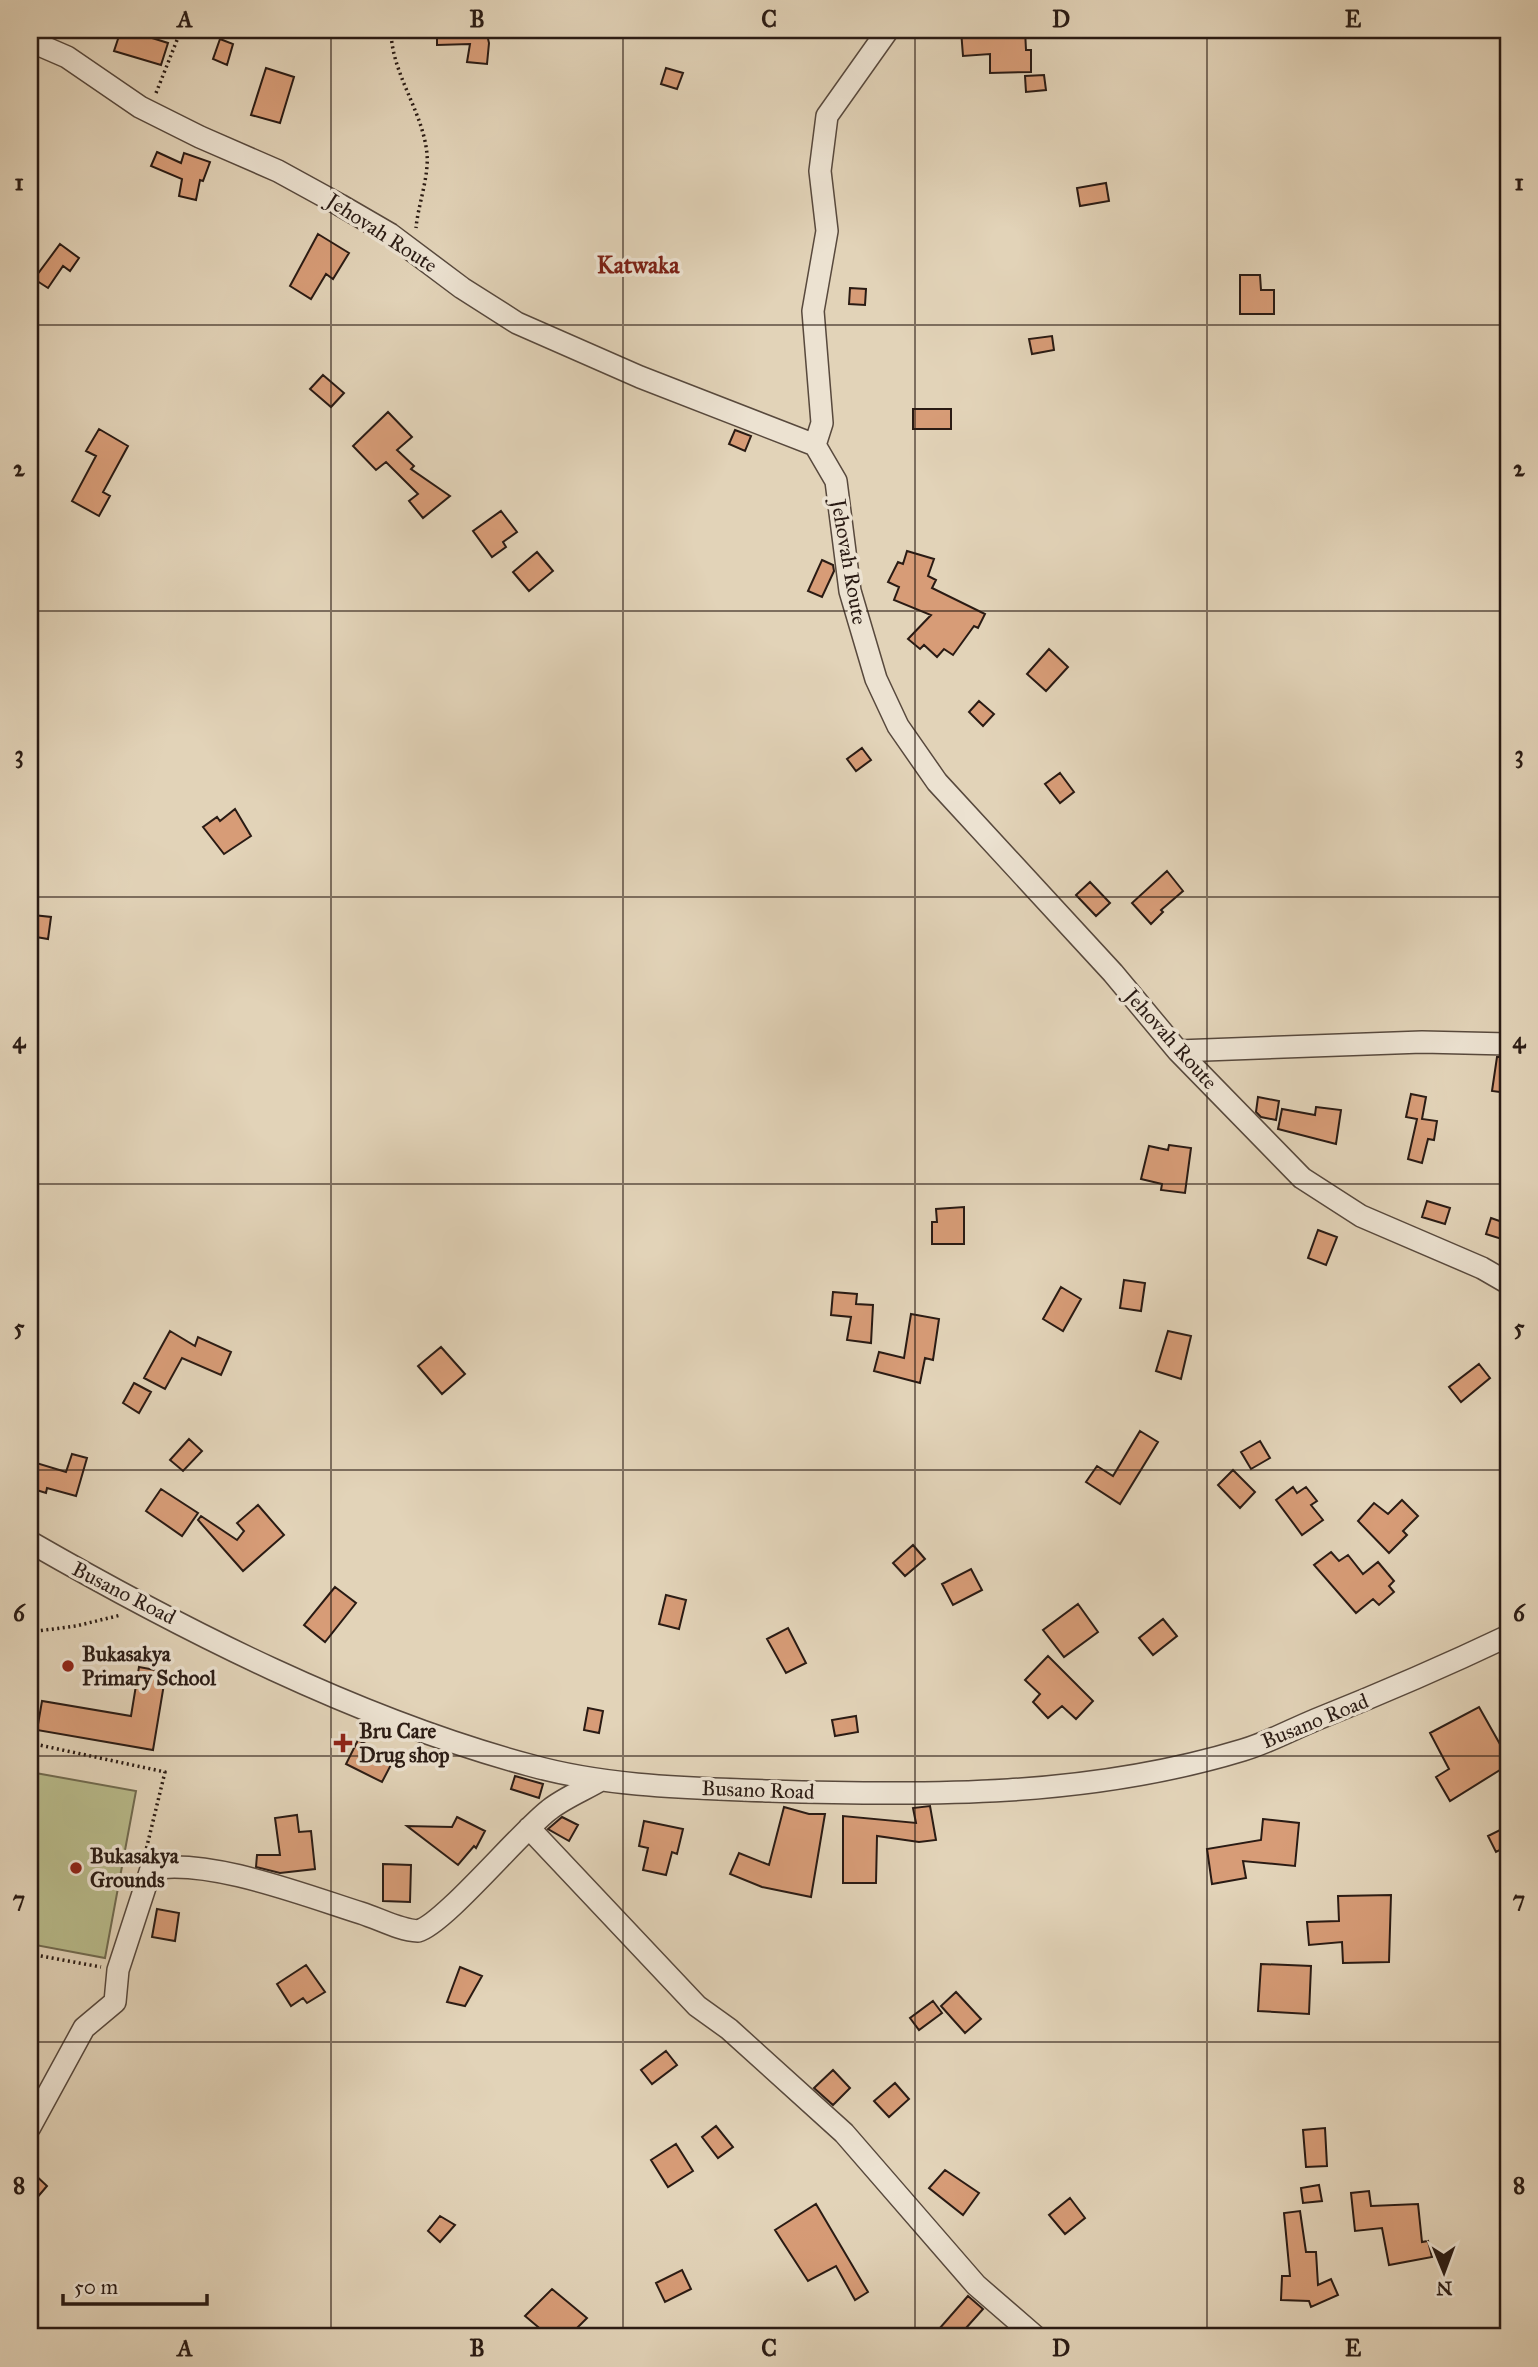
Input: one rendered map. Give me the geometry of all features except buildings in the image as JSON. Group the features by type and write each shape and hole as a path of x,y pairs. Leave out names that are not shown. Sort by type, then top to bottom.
{"street":[{"path":"815,445 822,423 813,311 828,232 820,171 827,116 888,30"},
{"name":"Jehovah Route","path":"30,41 67,57 150,112 278,171 390,234 481,300 540,334 640,377 815,445 836,481 842,539 856,613 876,678 898,726 937,782 1113,973 1178,1051 1302,1178 1361,1216 1482,1268 1508,1283"},
{"path":"1178,1051 1422,1042 1508,1044"},
{"name":"Busano Road","path":"30,1542 150,1607 292,1676 398,1723 530,1766 601,1780 670,1787 950,1794 1038,1788 1144,1775 1245,1749 1426,1675 1508,1636"},
{"path":"30,2127 83,2028 115,2002 118,1970 151,1868 175,1864 197,1867 274,1886 418,1931 430,1926 550,1809 601,1780"},
{"path":"529,1828 697,2006 729,2029 844,2133 976,2285 1036,2337"}],"path":[{"path":"150,112 181,30"},
{"path":"391,30 406,93 420,125 427,155 414,251"},
{"path":"30,1632 76,1626 150,1607"},
{"path":"30,1743 165,1772 146,1851"},
{"path":"30,1954 118,1970"}],"green space":[{"name":"Bukasakya Grounds","path":"30,1772 136,1791 105,1958 30,1944"}],"place":[{"name":"Bukasakya Primary School","path":"68,1666"},
{"name":"Bru Care Drug shop","path":"343,1743"},
{"name":"Bukasakya Grounds","path":"76,1868"}],"district":[{"name":"Katwaka","path":"638,265"}]}
